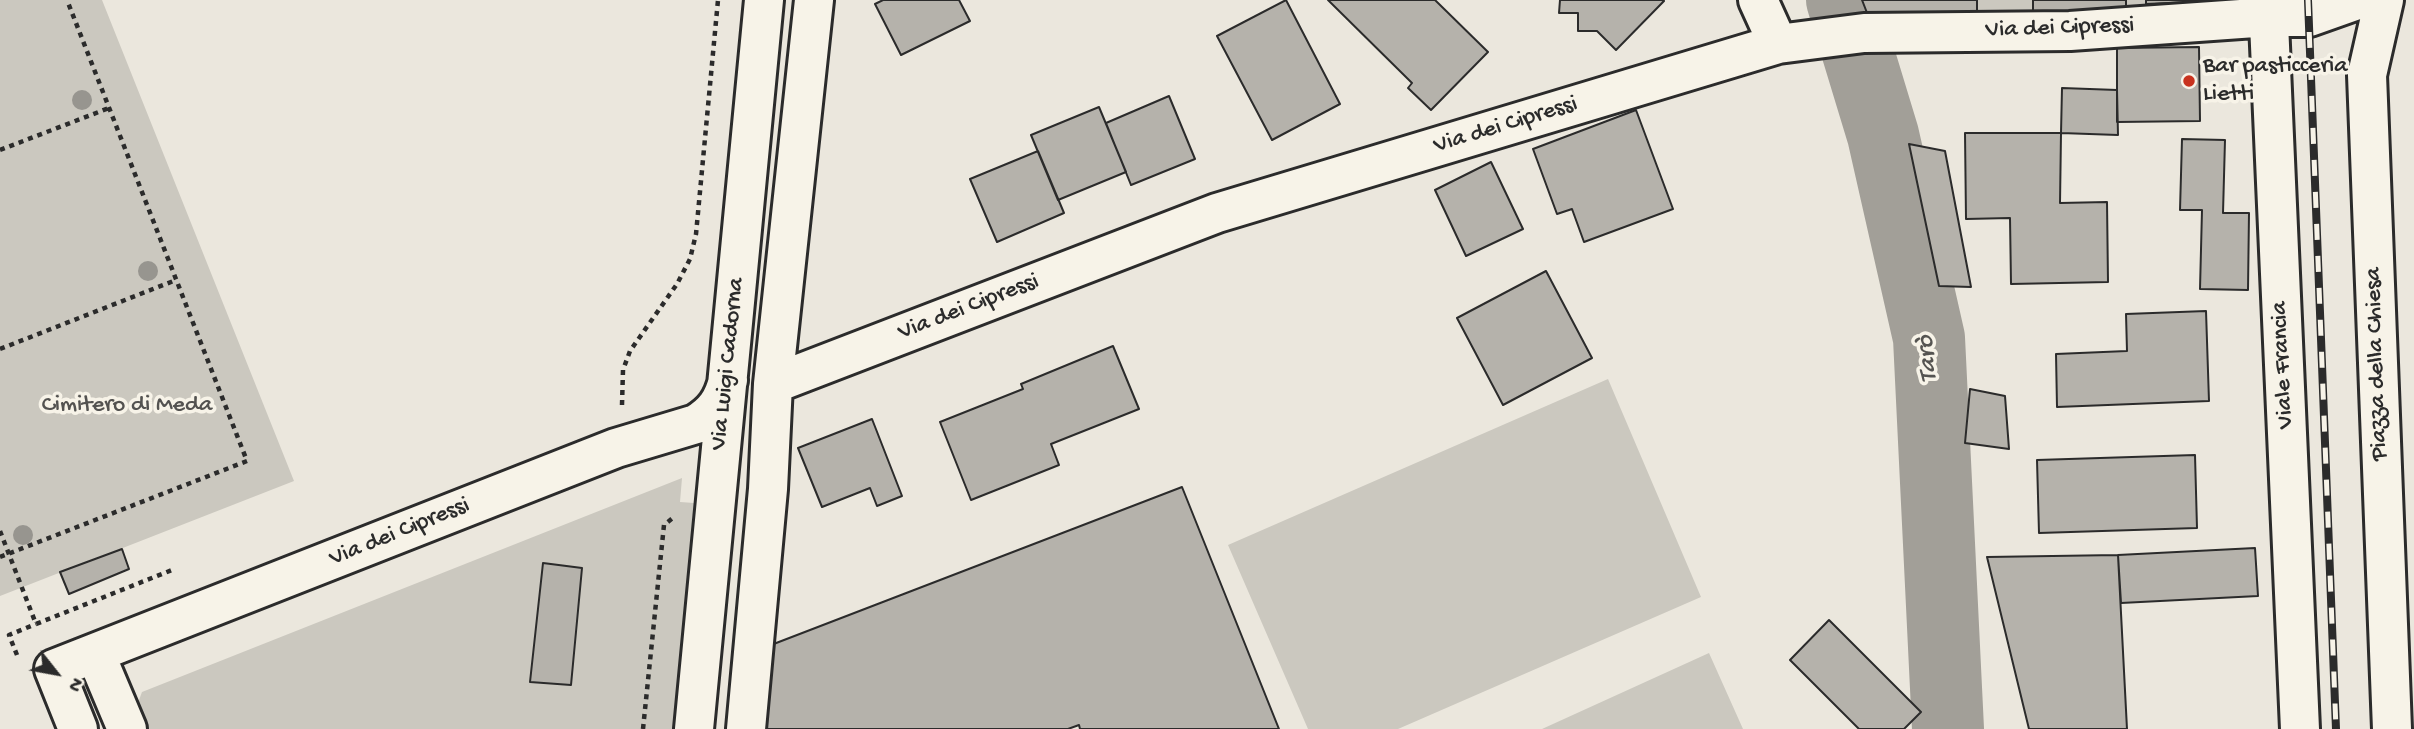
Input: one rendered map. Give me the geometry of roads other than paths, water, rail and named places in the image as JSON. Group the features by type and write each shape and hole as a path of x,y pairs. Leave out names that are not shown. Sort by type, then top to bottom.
{"street":[{"name":"Via Luigi Cadorna","path":"694,729 764,0"},
{"name":"Via Luigi Cadorna","path":"746,729 768,489 773,384 814,0"},
{"path":"1758,0 1778,44"},
{"name":"Via dei Cipressi","path":"773,384 1217,213 1778,44 1864,33 2070,31 2269,8 2309,18 2357,0"},
{"name":"Piazza della Chiesa","path":"2384,0 2367,75 2392,729"},
{"name":"Viale Francia","path":"2269,8 2300,729"},
{"name":"Via dei Cipressi","path":"78,729 54,669 635,441 706,419 720,401 728,380"},
{"path":"96,653 127,729"}],"waterway":[{"name":"Tarò","path":"1842,0 1883,135 1929,338 1948,729"}],"railway":[{"path":"2308,0 2336,729"}],"place":[{"name":"Bar pasticceria Lietti","path":"2189,81"}],"park label":[{"name":"Cimitero di Meda","path":"127,406"}]}
